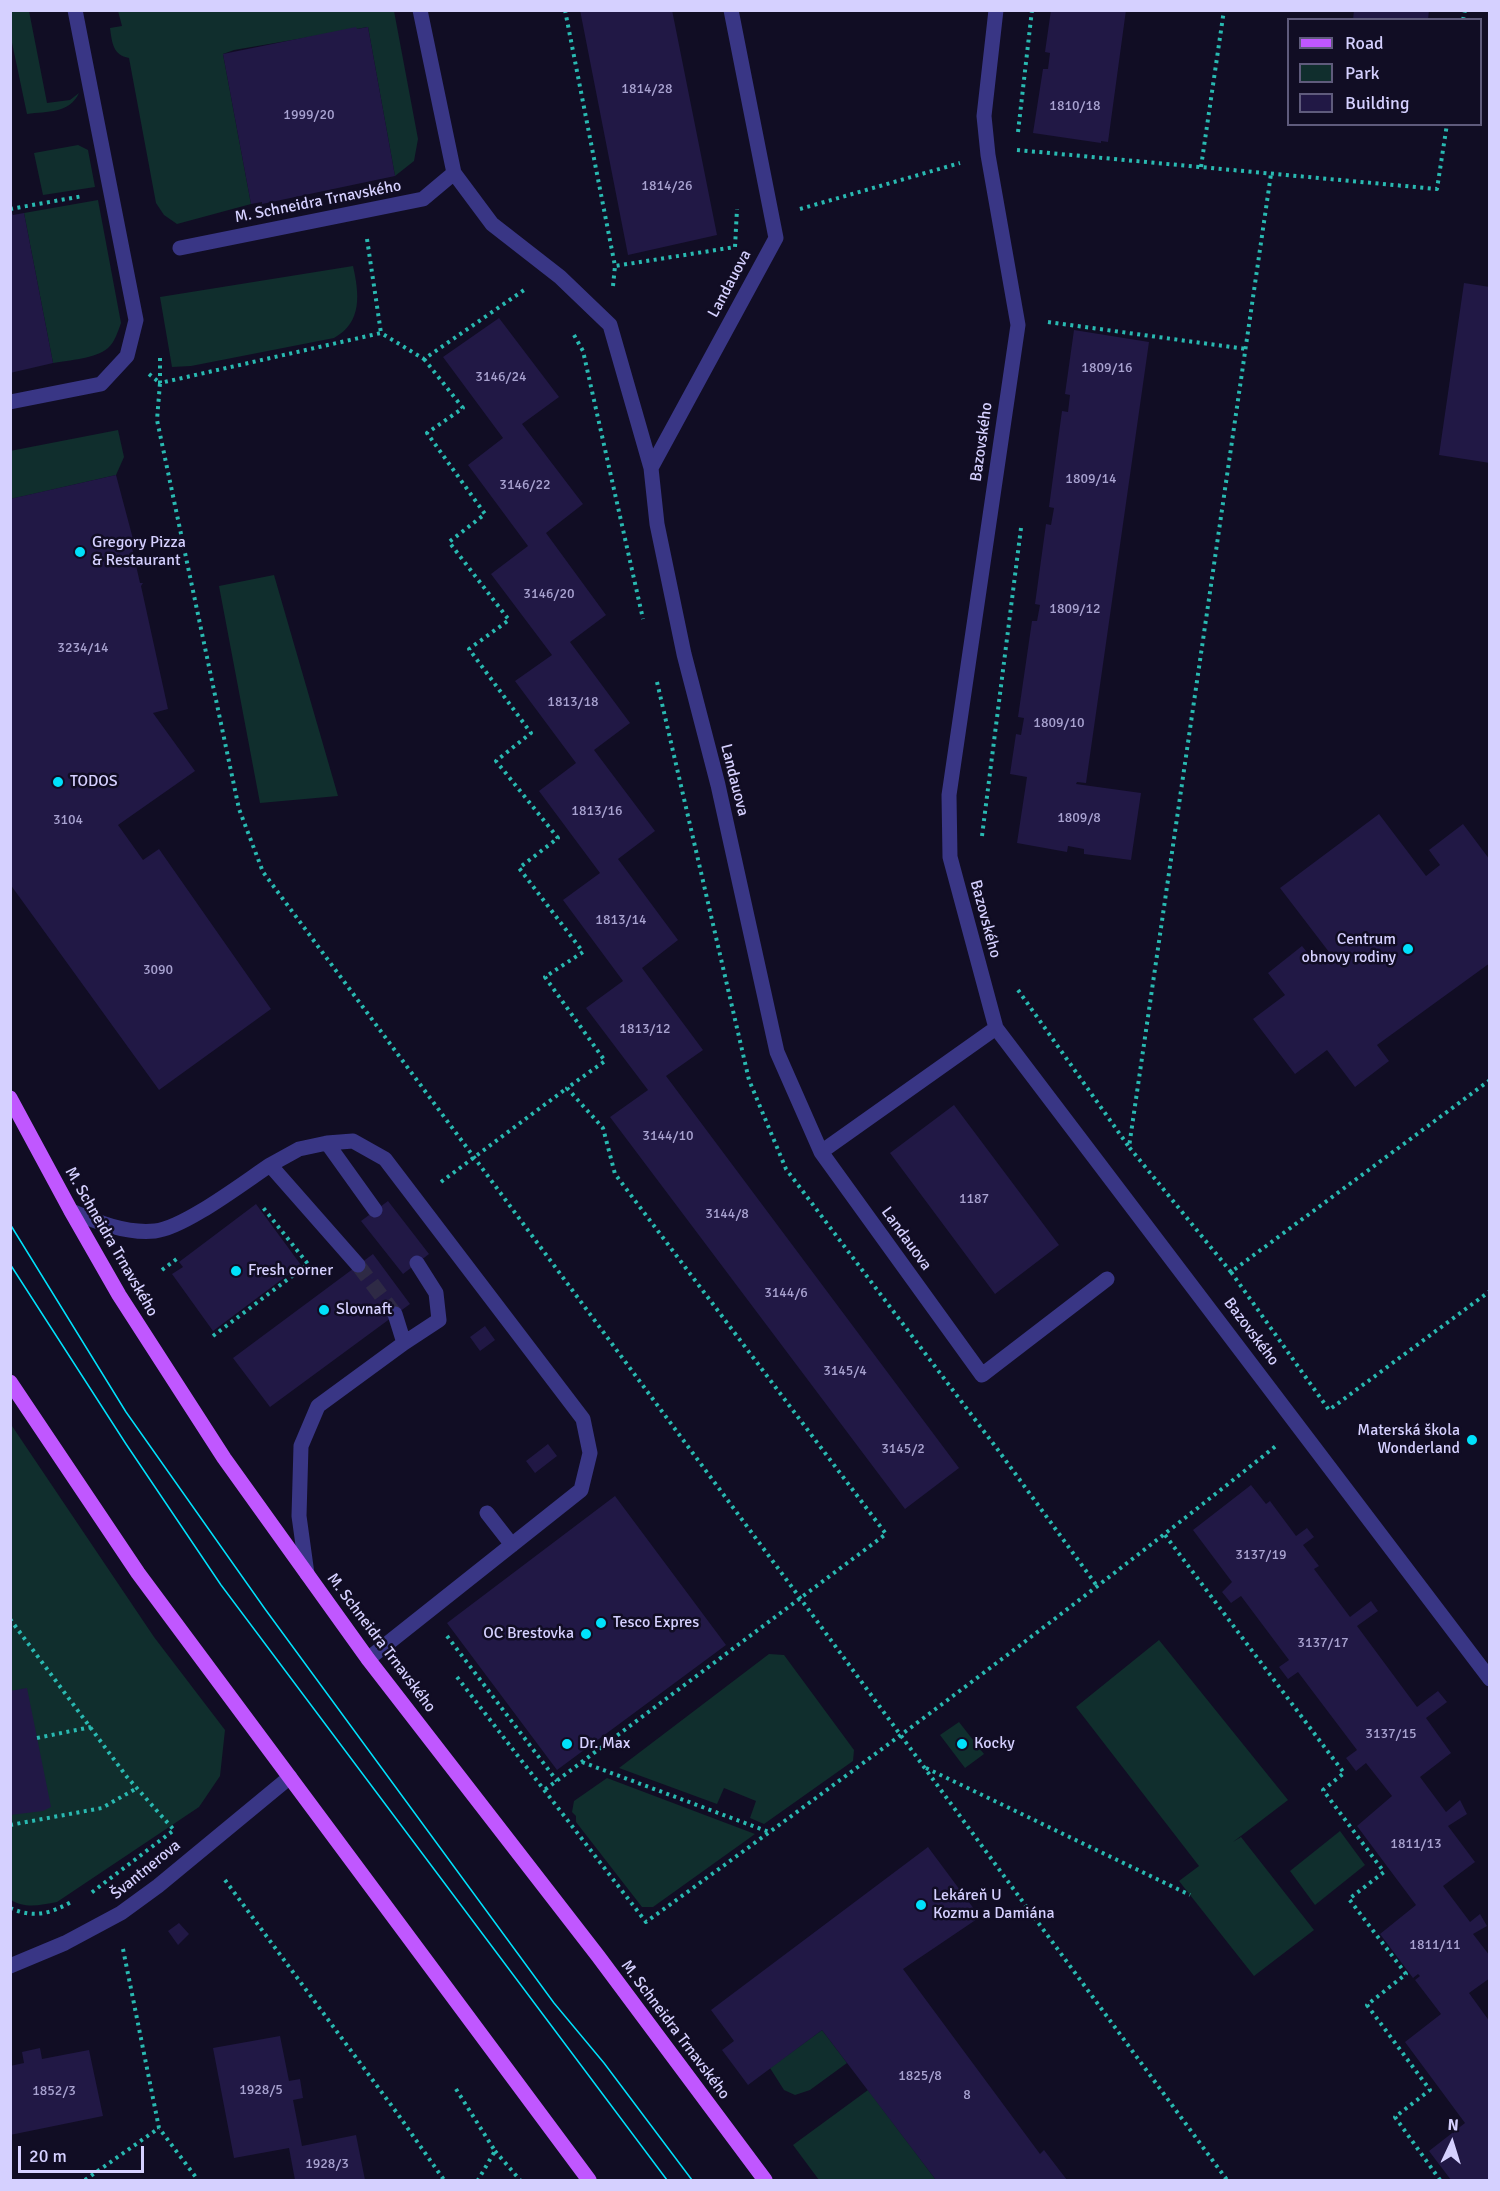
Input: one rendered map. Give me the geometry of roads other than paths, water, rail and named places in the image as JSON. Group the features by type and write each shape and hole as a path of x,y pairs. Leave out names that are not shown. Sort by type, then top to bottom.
{"main road":[{"name":"M. Schneidra Trnavského","path":"10,1098 119,1295 218,1448 368,1659 591,1947 765,2181"},
{"path":"10,1382 138,1574 589,2181"}],"street":[{"path":"10,402 101,384 127,356 136,320 75,10"},
{"path":"420,10 454,173 492,224 560,277 610,325 651,468"},
{"name":"Landauova","path":"731,10 776,238 651,468 657,524 684,654 718,785 777,1052 821,1152 982,1375 1107,1279"},
{"name":"Bazovského","path":"996,10 984,116 988,154 1018,325 949,795 950,857 996,1028 1490,1679"},
{"name":"M. Schneidra Trnavského","path":"180,248 423,199 454,173"},
{"path":"821,1152 996,1028"},
{"path":"71,1211 95,1221 131,1231 157,1231 192,1217 270,1165 299,1149 327,1143 353,1141 385,1159 583,1419 590,1453 582,1490 368,1659"},
{"path":"327,1143 375,1210"},
{"path":"270,1165 358,1265"},
{"path":"307,1574 299,1516 301,1446 318,1406 439,1320 436,1293 417,1263"},
{"path":"394,1314 404,1343"},
{"path":"487,1513 512,1545"},
{"name":"Švantnerova","path":"10,1966 65,1943 121,1913 158,1886 290,1777"}],"tunnel":[{"path":"358,1265 395,1314"}],"tram line":[{"path":"10,1224 126,1412 265,1609 554,2003 604,2063 692,2180"},
{"path":"10,1264 126,1444 221,1585 667,2180"}],"place":[{"name":"Gregory Pizza & Restaurant","path":"80,552"},
{"name":"TODOS","path":"58,782"},
{"name":"Centrum obnovy rodiny","path":"1408,949"},
{"name":"Fresh corner","path":"236,1271"},
{"name":"Slovnaft","path":"324,1310"},
{"name":"Materská škola Wonderland","path":"1472,1440"},
{"name":"Tesco Expres","path":"601,1623"},
{"name":"OC Brestovka","path":"586,1634"},
{"name":"Dr. Max","path":"567,1744"},
{"name":"Kocky","path":"962,1744"},
{"name":"Lekáreň U Kozmu a Damiána","path":"921,1905"}]}
